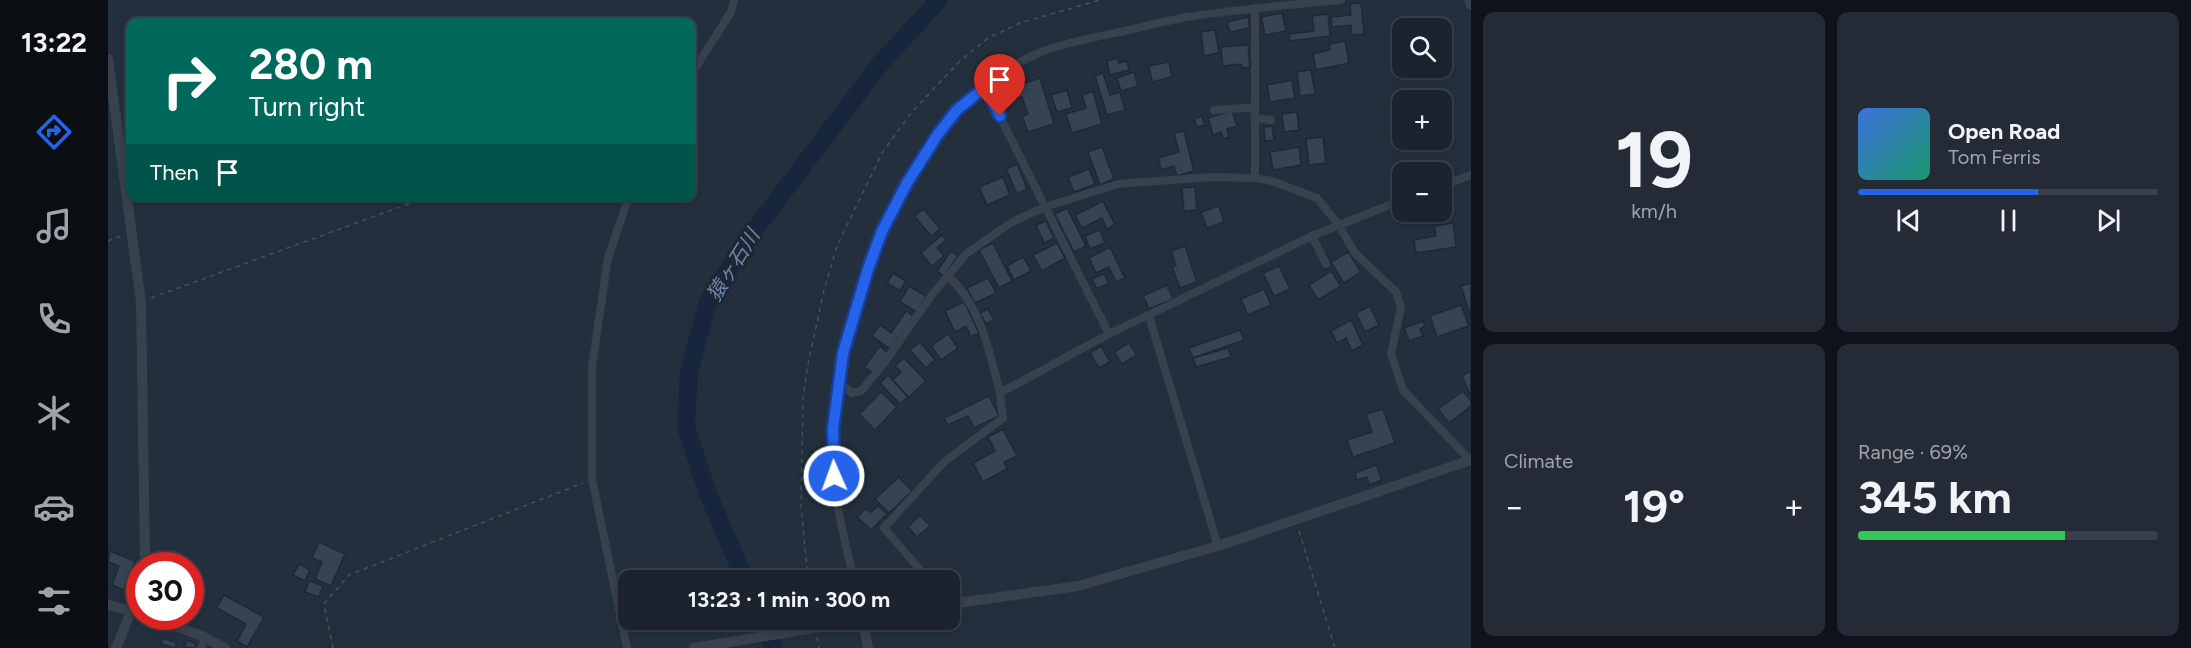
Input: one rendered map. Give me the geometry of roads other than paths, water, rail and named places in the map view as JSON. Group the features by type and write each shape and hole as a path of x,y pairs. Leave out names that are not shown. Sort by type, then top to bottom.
{"street":[{"path":"696,67 731,12 734,0"},
{"path":"852,570 835,500 833,429 849,328 882,231 907,183 938,134 957,110 1001,74 1041,52 1186,17 1341,0"},
{"path":"1469,0 1471,5"},
{"path":"1255,8 1255,178"},
{"path":"108,59 126,183"},
{"path":"985,87 1109,334"},
{"path":"1214,110 1254,107"},
{"path":"1254,118 1271,120"},
{"path":"1452,182 1471,175"},
{"path":"839,383 852,393 861,391 882,366 931,296 966,254 982,241 1012,222 1045,207 1118,184 1210,177 1255,178 1272,181 1317,198 1338,224 1355,253 1396,292 1401,306 1390,354 1403,390 1471,460 1218,546 1078,586 960,603"},
{"path":"129,201 141,302 145,552"},
{"path":"627,201 608,258 592,366 592,479 627,648"},
{"path":"1000,393 1109,334 1338,224 1392,204"},
{"path":"1312,236 1326,264"},
{"path":"920,570 884,528 944,462 1003,418 1000,393 985,332 961,288 948,276"},
{"path":"1149,316 1218,546"},
{"path":"108,605 126,610"},
{"path":"116,648 126,630"},
{"path":"177,630 204,643 225,648"},
{"path":"694,648 800,630"},
{"path":"862,630 868,648"}],"waterway":[{"name":"猿ヶ石川","path":"741,570 708,494 686,427 689,372 708,302 753,232 880,64 939,0"},
{"name":"猿ヶ石川","path":"766,630 773,648"}]}
